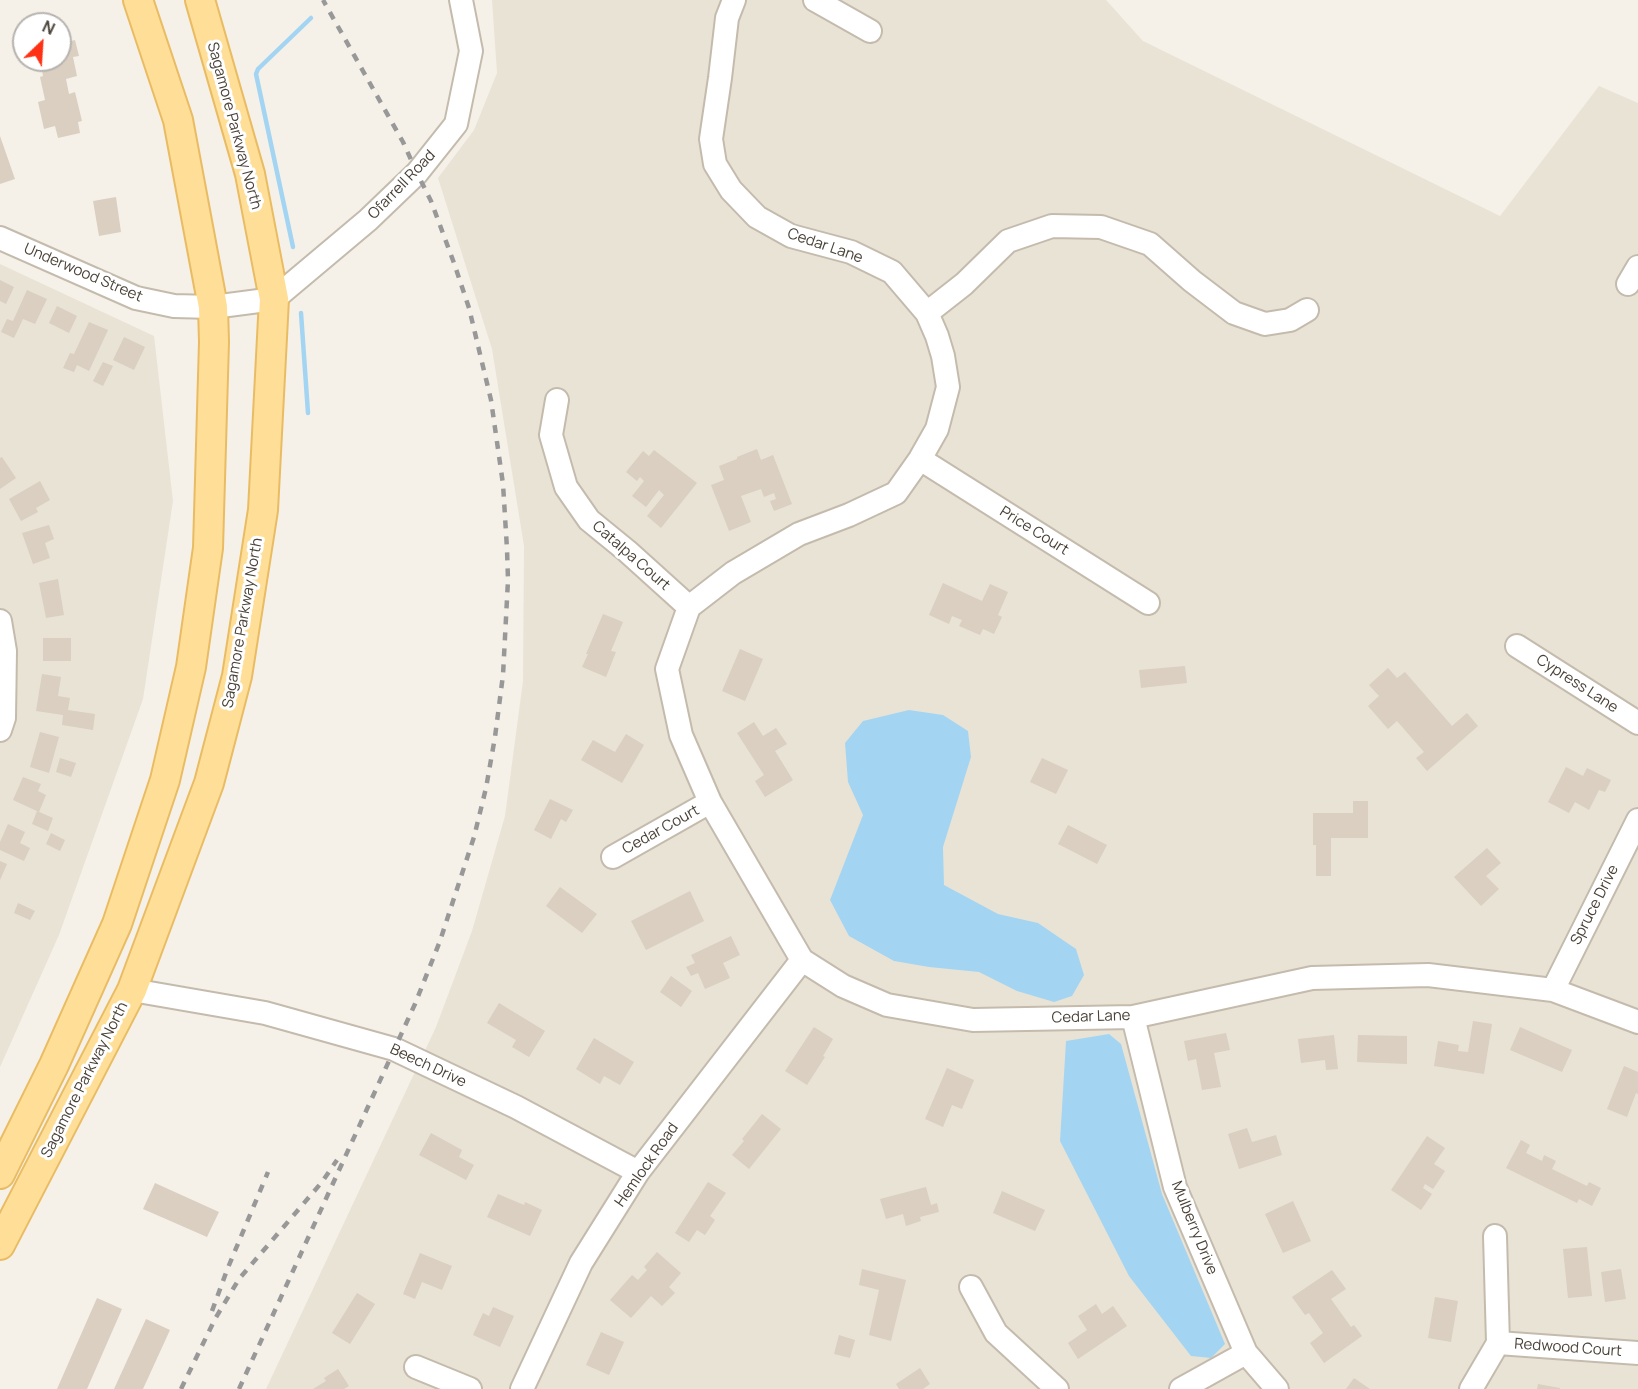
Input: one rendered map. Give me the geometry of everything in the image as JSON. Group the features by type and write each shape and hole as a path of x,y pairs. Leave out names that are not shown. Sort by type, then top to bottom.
{"main road":[{"path":"0,1174 54,1065 117,924 165,780 191,667 208,548 213,308 178,120 138,0"},
{"name":"Sagamore Parkway North","path":"0,1245 132,990 209,783 237,676 263,510 274,298 250,174 200,0"}],"street":[{"name":"Ofarrell Road","path":"274,298 368,220 417,173 456,124 471,51 461,0"},
{"name":"Cedar Lane","path":"734,0 727,18 711,139 715,164 730,190 757,217 790,236 851,252 892,272 927,313 943,356 948,387 938,429 896,493 849,515 799,534 733,573 690,607 667,669 681,735 710,802 802,960 843,986 887,1005 973,1020 1132,1017 1312,978 1428,975 1552,990 1638,1022"},
{"path":"815,0 870,31"},
{"path":"927,313 964,284 1008,241 1052,226 1101,227 1150,244 1192,281 1234,313 1265,324 1290,321 1307,310"},
{"name":"Underwood Street","path":"0,238 136,298 174,306 213,308 274,298"},
{"name":"Catalpa Court","path":"557,400 550,435 566,487 589,520 690,607"},
{"name":"Price Court","path":"920,459 1148,603"},
{"path":"0,621 4,651 4,718 0,730"},
{"name":"Cypress Lane","path":"1517,646 1638,723"},
{"name":"Cedar Court","path":"613,857 710,802"},
{"name":"Spruce Drive","path":"1552,990 1638,820"},
{"name":"Hemlock Road","path":"522,1389 581,1263 638,1172 802,960"},
{"name":"Beech Drive","path":"132,990 265,1013 394,1048 516,1107 638,1172"},
{"name":"Mulberry Drive","path":"1132,1017 1176,1187 1246,1353 1277,1389"},
{"path":"1471,1389 1498,1343 1495,1236"},
{"path":"971,1287 996,1333 1057,1389"},
{"name":"Redwood Court","path":"1498,1343 1638,1353"},
{"path":"1181,1389 1246,1353"},
{"path":"416,1367 470,1389"}],"shaded area":[{"path":"492,0 1106,0 1143,41 1500,216 1599,86 1638,103 1638,1389 266,1389 436,1027 472,931 505,816 523,681 524,546 492,349 438,178 474,130 497,73"},
{"path":"0,264 154,336 173,501 143,699 59,935 0,1067"}],"water":[{"path":"909,710 943,715 968,731 971,757 943,847 944,885 998,914 1038,923 1076,949 1084,975 1072,996 1054,1002 1017,991 979,972 894,961 849,936 830,900 863,815 848,782 845,743 863,721"},
{"path":"1109,1034 1121,1044 1162,1194 1225,1344 1211,1358 1191,1356 1129,1276 1060,1141 1066,1041"}],"building":[{"path":"75,40 79,56 73,57 77,76 66,79 69,94 75,92 82,121 78,122 80,133 58,138 55,126 44,129 38,102 45,100 40,77 43,76 42,72 72,72 72,41"},
{"path":"0,136 15,179 0,184"},
{"path":"116,197 121,232 99,236 93,201"},
{"path":"0,280 14,287 6,304 0,301"},
{"path":"27,290 47,299 35,324 23,319 14,338 1,332 7,319 13,321"},
{"path":"57,306 77,316 69,333 49,323"},
{"path":"89,322 108,330 89,371 77,365 74,372 63,368 70,353 74,354"},
{"path":"124,337 145,347 134,370 113,360"},
{"path":"103,362 113,366 103,386 93,381"},
{"path":"757,449 761,460 773,455 792,504 774,511 770,501 776,499 774,493 764,497 761,489 741,496 751,522 729,531 711,485 724,480 719,466"},
{"path":"654,450 697,483 661,528 647,516 664,495 659,490 646,507 632,496 644,481 640,477 637,481 626,472 643,451 649,456"},
{"path":"2,457 16,478 0,489 0,458"},
{"path":"40,481 50,500 36,508 38,512 21,521 9,499"},
{"path":"49,525 54,539 45,543 50,558 33,564 22,533"},
{"path":"58,579 64,615 46,618 39,583"},
{"path":"943,583 982,601 990,584 1008,592 998,615 1002,617 994,634 983,629 980,635 959,626 962,620 952,616 949,624 929,615"},
{"path":"603,614 623,622 611,651 616,652 606,677 582,667"},
{"path":"43,638 71,638 71,661 43,661"},
{"path":"740,649 763,659 745,701 722,691"},
{"path":"1185,666 1187,683 1141,688 1139,670"},
{"path":"1388,668 1397,678 1405,672 1452,726 1467,713 1478,726 1427,771 1416,758 1424,752 1397,721 1388,729 1368,706 1379,696 1369,685"},
{"path":"42,674 61,677 58,696 70,698 68,710 95,714 93,730 62,725 63,715 36,711"},
{"path":"754,722 763,736 776,728 787,744 775,751 793,780 765,797 755,781 764,775 737,733"},
{"path":"40,732 59,737 49,773 30,767"},
{"path":"626,734 644,745 622,783 581,760 593,740 615,752"},
{"path":"60,758 76,763 71,777 56,772"},
{"path":"1042,758 1068,770 1056,794 1030,782"},
{"path":"1566,767 1583,776 1587,768 1611,780 1605,792 1599,790 1589,810 1575,802 1569,813 1548,802"},
{"path":"23,777 41,784 38,791 46,795 39,812 13,800"},
{"path":"550,799 573,810 566,822 561,819 551,839 534,830"},
{"path":"1353,801 1368,801 1368,838 1331,838 1331,876 1316,876 1313,813 1353,813"},
{"path":"37,811 53,818 48,831 32,824"},
{"path":"8,824 25,832 20,843 30,848 24,861 0,850 0,842"},
{"path":"1068,825 1107,845 1097,864 1058,844"},
{"path":"51,833 65,840 60,851 46,844"},
{"path":"1487,848 1501,863 1486,876 1499,889 1481,906 1454,877"},
{"path":"0,861 7,864 0,880"},
{"path":"560,887 597,914 582,933 546,906"},
{"path":"690,891 704,921 646,950 631,921"},
{"path":"18,903 35,911 30,920 14,913"},
{"path":"731,936 740,955 723,963 730,978 705,989 698,973 691,976 686,967 695,963 691,955"},
{"path":"671,976 692,991 681,1007 660,992"},
{"path":"499,1003 545,1031 529,1057 512,1047 516,1040 487,1023"},
{"path":"1473,1021 1492,1024 1484,1074 1434,1066 1438,1041 1459,1045 1458,1051 1468,1052"},
{"path":"814,1027 833,1039 823,1056 825,1057 807,1085 785,1071"},
{"path":"1520,1027 1572,1050 1562,1072 1510,1050"},
{"path":"1226,1033 1230,1050 1214,1053 1221,1087 1202,1090 1196,1059 1188,1061 1184,1041"},
{"path":"1334,1035 1338,1069 1326,1070 1325,1060 1301,1063 1298,1039"},
{"path":"1358,1035 1407,1036 1407,1064 1357,1062"},
{"path":"594,1038 634,1062 620,1085 604,1076 600,1084 576,1069"},
{"path":"1624,1066 1638,1072 1638,1094 1636,1093 1627,1117 1607,1109"},
{"path":"947,1068 974,1080 962,1109 952,1105 943,1127 925,1119"},
{"path":"762,1114 781,1129 749,1169 732,1155"},
{"path":"1247,1128 1252,1142 1276,1135 1282,1155 1239,1169 1228,1134"},
{"path":"431,1133 462,1150 459,1157 474,1165 466,1180 419,1155"},
{"path":"1427,1136 1445,1148 1434,1164 1445,1171 1433,1189 1425,1184 1423,1188 1432,1194 1421,1210 1391,1190"},
{"path":"1521,1140 1530,1145 1526,1153 1542,1161 1544,1155 1556,1161 1552,1169 1587,1186 1589,1182 1601,1188 1592,1206 1579,1199 1577,1203 1506,1168"},
{"path":"708,1182 726,1193 710,1216 715,1220 705,1235 697,1230 689,1242 675,1233"},
{"path":"155,1183 219,1212 207,1237 143,1209"},
{"path":"926,1187 931,1205 937,1203 939,1212 920,1217 921,1221 906,1226 903,1214 886,1219 880,1199"},
{"path":"1002,1191 1045,1210 1035,1231 993,1213"},
{"path":"498,1194 542,1210 530,1236 487,1217"},
{"path":"1293,1201 1311,1241 1283,1253 1265,1214"},
{"path":"1587,1247 1592,1296 1568,1298 1563,1249"},
{"path":"657,1252 681,1273 669,1287 675,1293 662,1306 651,1296 631,1318 610,1300 632,1275 638,1280 647,1270 644,1267"},
{"path":"420,1253 452,1266 442,1290 422,1282 415,1299 403,1294"},
{"path":"862,1269 906,1280 891,1341 869,1335 879,1290 859,1285"},
{"path":"1621,1269 1626,1299 1605,1302 1601,1272"},
{"path":"1332,1270 1346,1289 1331,1299 1351,1327 1354,1325 1362,1336 1324,1363 1310,1343 1323,1333 1309,1313 1305,1315 1292,1297"},
{"path":"357,1293 375,1304 350,1344 332,1333"},
{"path":"1435,1297 1458,1301 1451,1342 1428,1338"},
{"path":"97,1298 122,1309 87,1389 57,1389"},
{"path":"1096,1304 1102,1314 1113,1306 1127,1326 1078,1359 1068,1343 1087,1330 1078,1316"},
{"path":"493,1307 514,1316 500,1347 473,1335 483,1313 489,1316"},
{"path":"146,1319 170,1330 143,1389 114,1389"},
{"path":"601,1332 624,1342 609,1375 586,1365"},
{"path":"839,1335 855,1340 850,1358 834,1354"},
{"path":"920,1368 930,1384 923,1389 899,1389 896,1384"},
{"path":"338,1369 349,1386 344,1389 313,1389 326,1381 324,1378"},
{"path":"1354,1378 1370,1389 1346,1389"},
{"path":"1538,1384 1560,1388 1560,1389 1537,1389"}],"waterway":[{"path":"293,247 256,74 258,69 311,18"},
{"path":"301,313 308,413"}],"railway":[{"path":"239,1389 415,1004 440,941 474,837 486,788 503,675 508,580 503,484 491,400 469,308 431,201 403,142 323,0"},
{"path":"181,1389 215,1319 239,1279 322,1182 337,1160"},
{"path":"212,1311 268,1172"}]}
